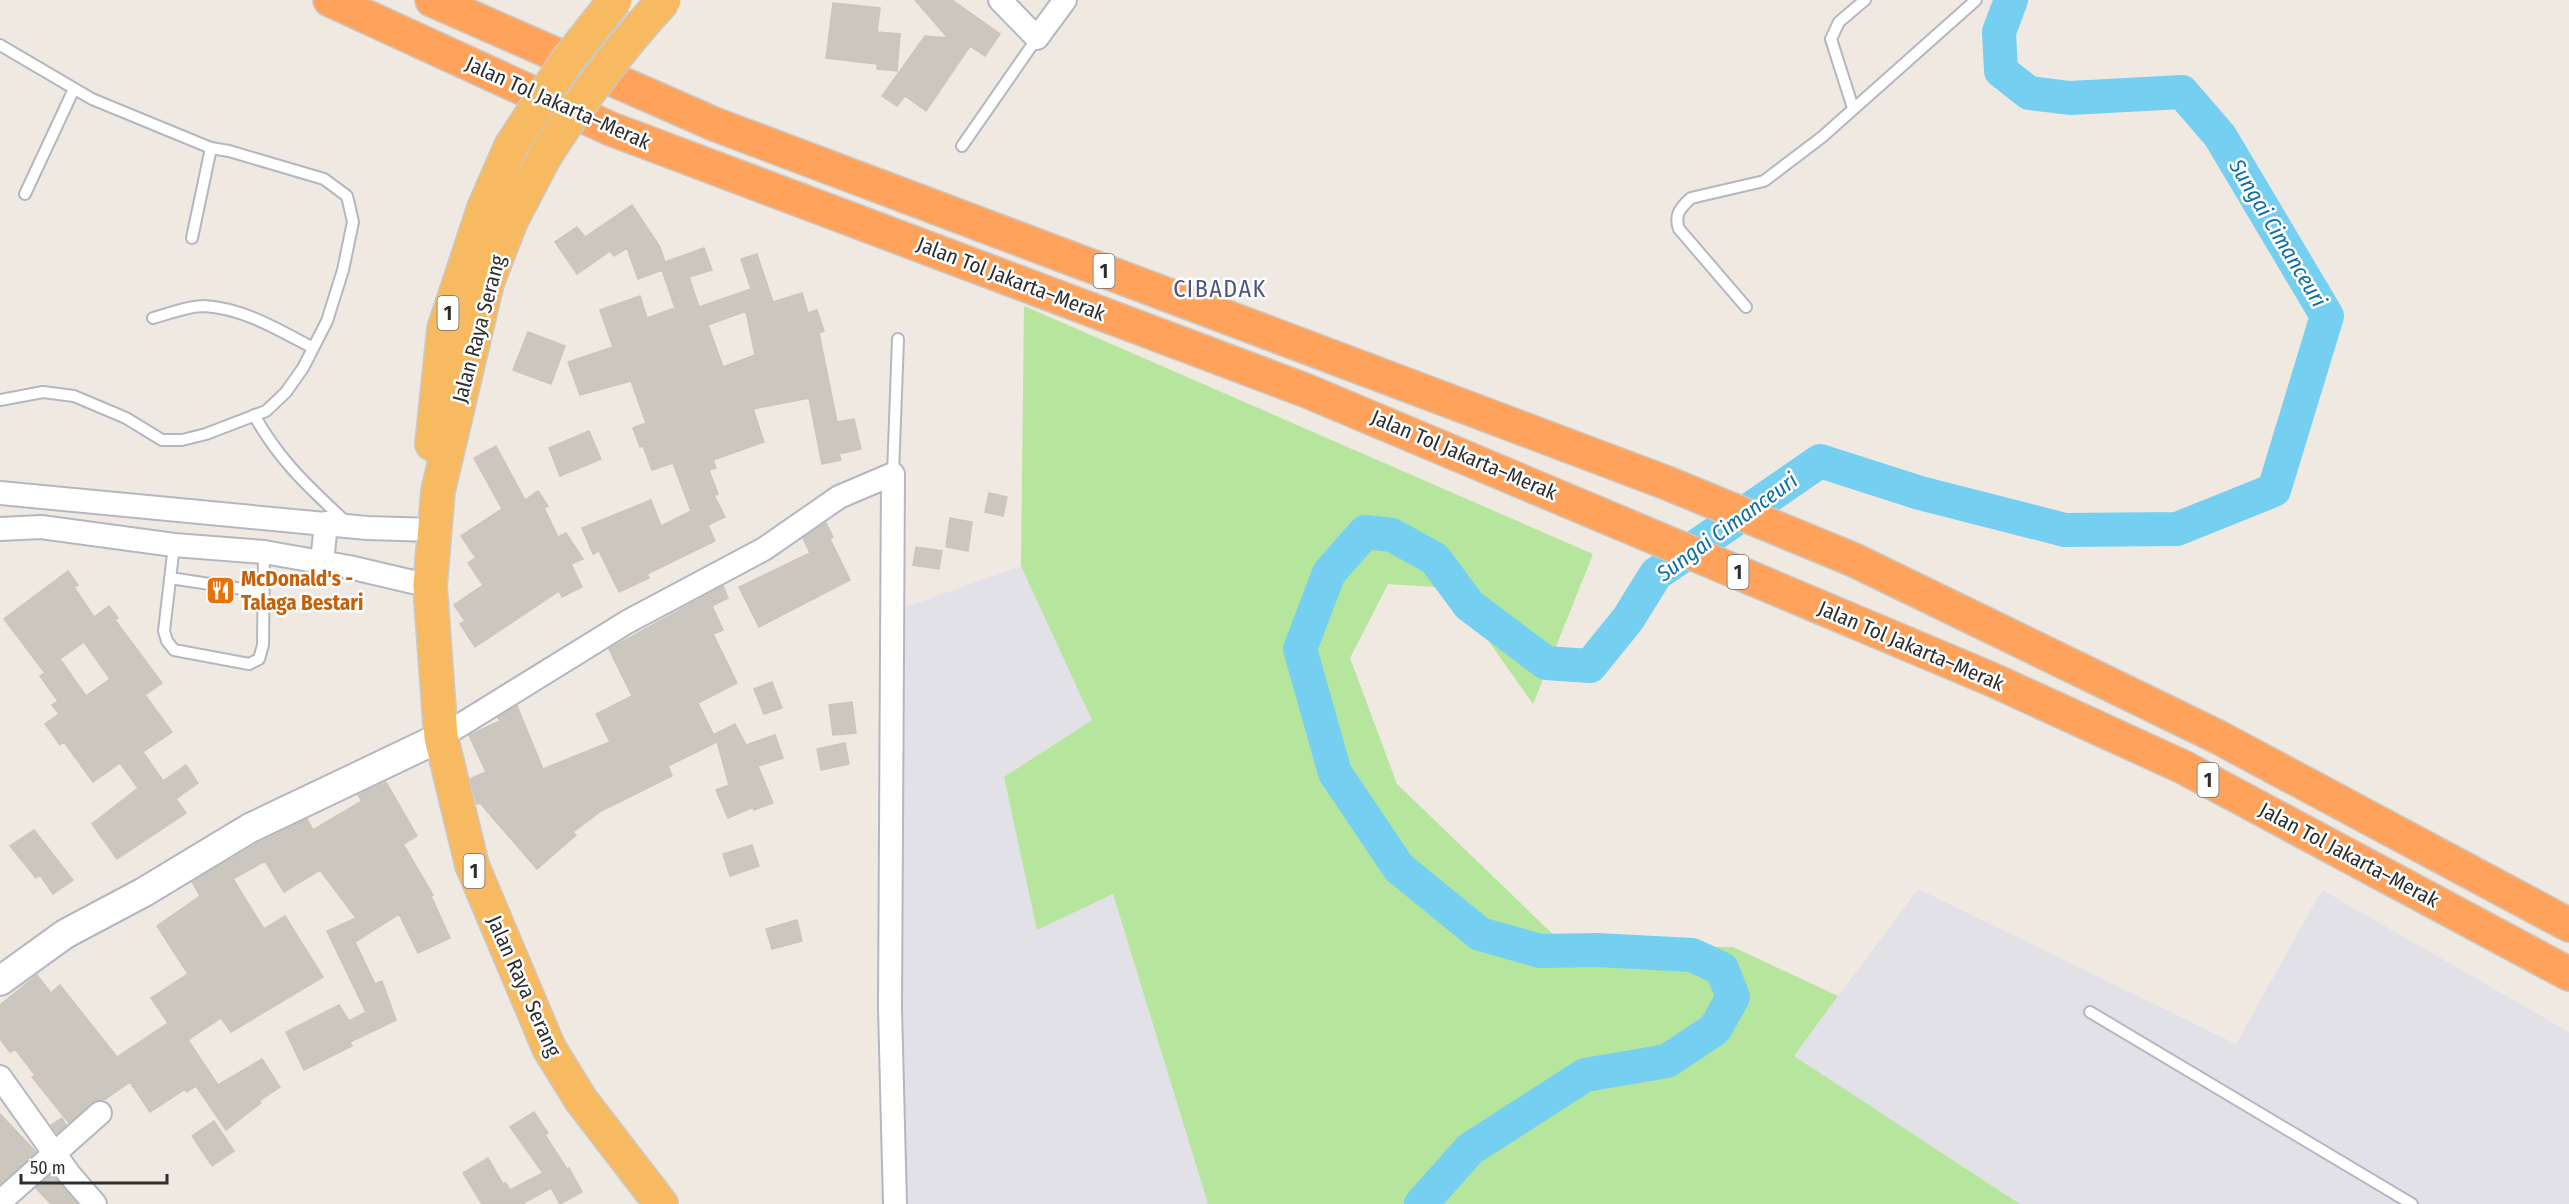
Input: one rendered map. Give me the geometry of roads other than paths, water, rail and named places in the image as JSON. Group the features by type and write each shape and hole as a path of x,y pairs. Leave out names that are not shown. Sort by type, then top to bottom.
{"highway":[{"name":"Jalan Tol Jakarta–Merak","path":"330,0 611,129 1307,390 1641,529 1834,614 1993,680 2183,767 2569,974"},
{"name":"Jalan Tol Jakarta–Merak","path":"432,0 725,129 1667,483 1854,560 2218,737 2569,925"},
{"name":"Jalan Raya Serang","path":"438,491 431,440 444,329 484,208 511,146 566,62 615,0"},
{"name":"Jalan Raya Serang","path":"660,1204 581,1100 549,1048 472,865 441,737 430,586 438,491 487,283 512,221 545,156 602,75 635,32 664,0"}],"street":[{"path":"1000,0 1036,38 1065,0"},
{"path":"0,981 66,934 144,892 250,828 441,737 627,622 764,549 839,497 892,474 890,1008 895,1204"},
{"path":"0,493 350,526 434,530"},
{"path":"322,563 326,523"},
{"path":"0,529 41,527 174,545 264,552 430,586"},
{"path":"0,1077 95,1204"},
{"path":"0,1202 100,1113"}],"lane":[{"path":"1854,108 1831,34 1839,22 1865,0"},
{"path":"1746,306 1679,229 1677,214 1691,198 1764,181 1822,137 1976,0"},
{"path":"962,146 1036,38"},
{"path":"0,45 92,99 211,148 229,151 324,179 347,196 353,222 344,270 327,321 286,392 266,411 206,434 182,440 162,440 126,418 74,396 44,392 0,400"},
{"path":"26,194 74,89"},
{"path":"192,238 211,148"},
{"path":"153,318 202,306 232,311 264,321 313,348"},
{"path":"892,474 898,339"},
{"path":"254,415 287,466 350,526"},
{"path":"174,545 164,631 171,647 249,664 259,659 263,645 264,552"},
{"path":"170,578 263,592"},
{"path":"2090,1012 2412,1204"}],"waterway":[{"name":"Sungai Cimanceuri","path":"1421,1204 1470,1149 1585,1075 1667,1061 1715,1029 1733,997 1722,969 1692,955 1597,950 1540,951 1480,934 1399,868 1335,773 1300,649 1329,573 1365,532 1392,535 1435,559 1469,605 1546,663 1590,666 1628,619 1656,574 1820,461 1920,493 2065,530 2177,529 2274,490 2327,316 2220,136 2182,92 2070,98 2029,93 2001,71 1999,32 2011,0"}],"place":[{"name":"McDonald's - Talaga Bestari","path":"220,591"}],"district":[{"name":"CIBADAK","path":"1220,289"}]}
